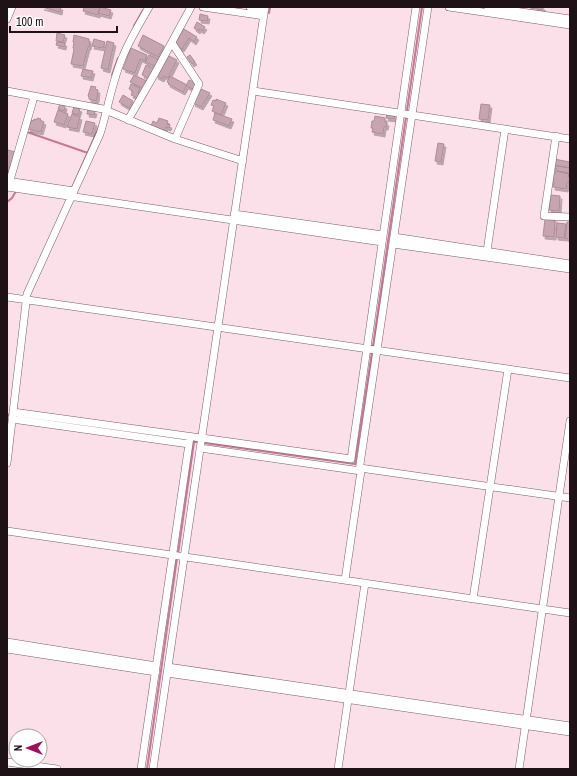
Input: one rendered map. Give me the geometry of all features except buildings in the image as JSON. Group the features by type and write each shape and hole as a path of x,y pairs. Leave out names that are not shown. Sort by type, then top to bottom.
{"street":[{"path":"7,17 12,7"},
{"path":"7,463 27,294 100,134 123,55 149,7"},
{"path":"128,120 191,7"},
{"path":"203,7 265,11"},
{"path":"250,7 265,11"},
{"path":"13,415 190,440 201,438 351,459 416,7"},
{"path":"345,580 361,472 360,467 428,7"},
{"path":"449,7 570,25"},
{"path":"488,7 570,19"},
{"path":"141,769 156,669 200,448 265,11"},
{"path":"172,43 199,84 175,139"},
{"path":"253,91 570,139"},
{"path":"7,92 103,109 175,139 242,161"},
{"path":"34,97 8,184 383,239"},
{"path":"487,251 505,129"},
{"path":"556,136 544,216 570,217"},
{"path":"394,241 487,251 570,264"},
{"path":"394,241 570,269"},
{"path":"7,297 218,326 570,378"},
{"path":"473,599 508,369"},
{"path":"519,769 570,421"},
{"path":"153,769 168,670 190,440"},
{"path":"200,448 360,467 559,494 570,494"},
{"path":"559,494 570,498"},
{"path":"7,531 570,613"},
{"path":"338,769 365,583"},
{"path":"7,642 156,669"},
{"path":"7,649 156,669"},
{"path":"168,670 526,722 570,726"},
{"path":"526,722 570,732"},
{"path":"7,762 57,769"}],"waterway":[{"path":"269,13 270,7"},
{"path":"407,110 422,7"},
{"path":"134,26 143,10"},
{"path":"112,75 118,58"},
{"path":"373,346 406,117"},
{"path":"72,188 99,127"},
{"path":"27,132 88,153"},
{"path":"7,202 12,198 16,191"},
{"path":"204,443 355,464 372,352"},
{"path":"46,420 160,436"},
{"path":"178,554 194,442 197,442"},
{"path":"147,769 177,558"}]}
